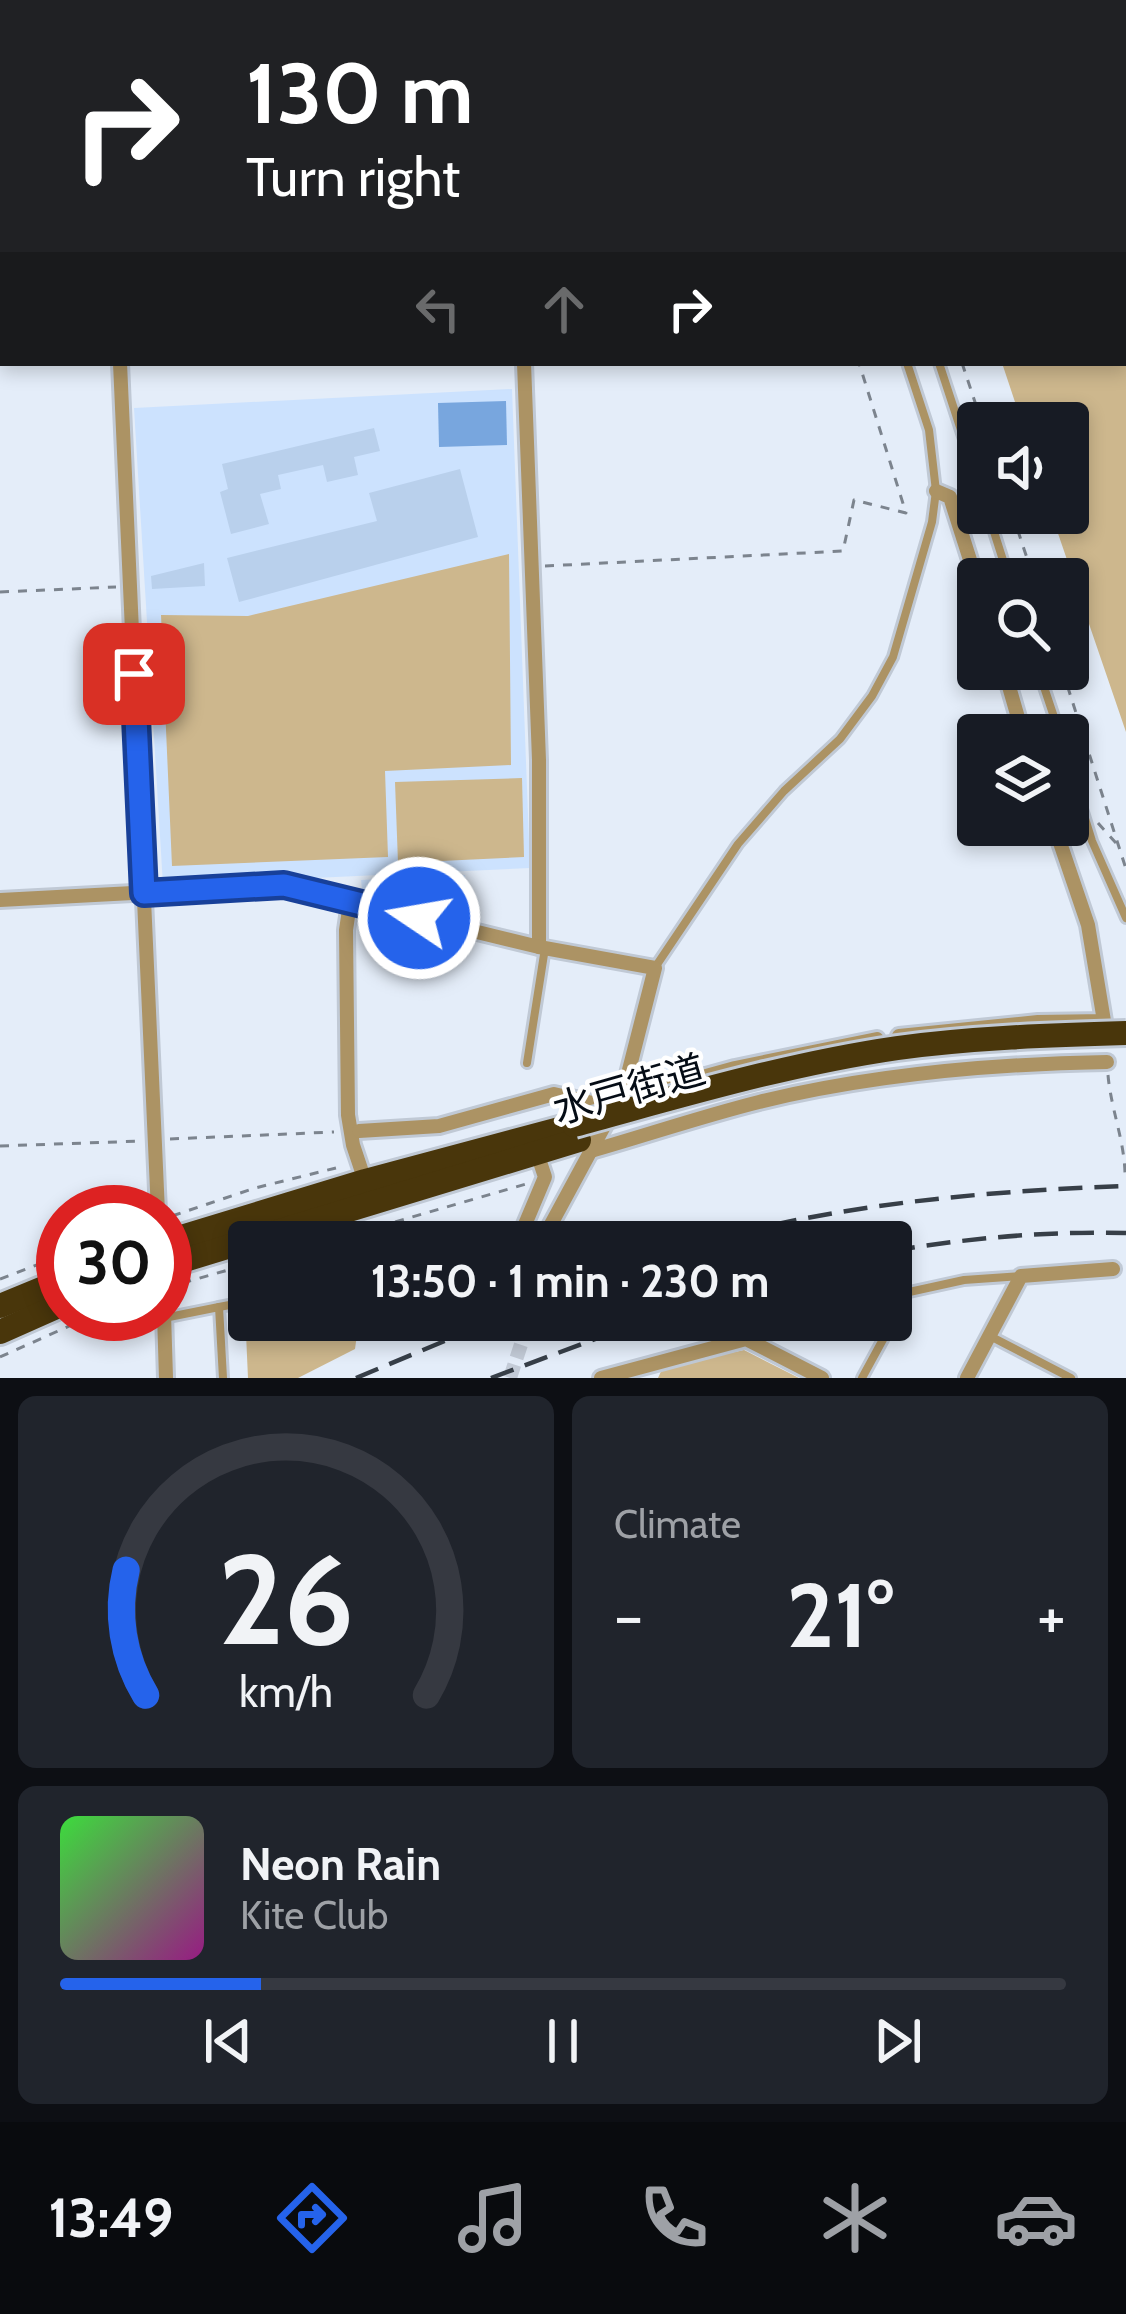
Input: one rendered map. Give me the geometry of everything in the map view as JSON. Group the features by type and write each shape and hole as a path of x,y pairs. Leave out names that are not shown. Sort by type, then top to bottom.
{"highway":[{"name":"水戸街道","path":"192,1259 541,1165 582,1139 797,1067 895,1048 998,1037 1126,1033"},
{"name":"水戸街道","path":"192,1232 362,1172 582,1139 801,1080 996,1053 1116,1055"},
{"path":"0,1306 36,1291"},
{"path":"0,1332 36,1316"}],"street":[{"path":"120,366 156,1185"},
{"path":"524,366 542,947"},
{"path":"936,491 950,497 969,558"},
{"path":"359,1131 439,1126 554,1094 616,1104 735,1068 838,1045 944,1030 1104,1021 1088,925 1061,846"},
{"path":"0,900 284,885 542,947 655,968 616,1104 582,1139 552,1221"},
{"path":"350,903 346,930 348,1115 362,1172"},
{"path":"525,1221 541,1165"},
{"path":"967,1378 1021,1276 1113,1268"},
{"path":"165,1341 166,1378"},
{"path":"601,1378 739,1341"},
{"path":"750,1341 822,1378"}],"lane":[{"path":"655,968 738,844 784,791 840,739 883,679 916,581 936,491 929,430 908,366"},
{"path":"941,366 957,416"},
{"path":"1089,831 1126,918"},
{"path":"527,1063 542,947"},
{"path":"912,1291 964,1280 1021,1276"},
{"path":"192,1311 228,1305"},
{"path":"219,1307 223,1378"},
{"path":"988,1335 1071,1378"},
{"path":"862,1378 882,1341"}],"path":[{"path":"532,566 843,551 854,500 906,513 860,366"},
{"path":"963,366 975,402"},
{"path":"0,592 130,587"},
{"path":"1069,690 1126,869"},
{"path":"1118,844 1126,854"},
{"path":"1116,1055 1110,1098 1125,1173"},
{"path":"0,1146 342,1132"},
{"path":"385,1221 541,1165"},
{"path":"192,1209 255,1188 362,1172"},
{"path":"0,1279 36,1265"},
{"path":"192,1280 228,1270"},
{"path":"0,1357 36,1341"}],"shaded area":[{"path":"1003,366 1126,366 1126,732 1089,624 1089,558 1066,558 1058,534 1089,534 1089,402 1015,402"},
{"path":"512,389 530,868 163,885 134,408"},
{"path":"509,554 511,765 385,771 388,857 172,866 161,615 248,616"},
{"path":"522,778 524,857 398,863 395,782"},
{"path":"465,875 468,920 363,898 361,880"},
{"path":"246,1341 356,1341 355,1349 298,1378 248,1378"},
{"path":"744,1350 799,1378 658,1378 663,1367"}],"water":[{"path":"506,401 507,445 439,447 438,403"}],"building":[{"path":"374,428 380,451 354,457 358,475 327,482 323,465 278,475 281,489 260,494 269,524 231,534 220,492 228,489 222,464"},
{"path":"460,469 478,537 239,602 227,558 377,521 369,493"},
{"path":"204,563 205,586 152,589 151,576"}],"tunnel":[{"path":"510,1378 522,1341"}],"railway":[{"path":"793,1221 913,1202 1126,1186"},
{"path":"912,1248 1008,1236 1126,1233"},
{"path":"356,1378 445,1341"},
{"path":"491,1378 590,1341"}],"route":[{"path":"134,674 144,893 284,885 419,918"}]}
